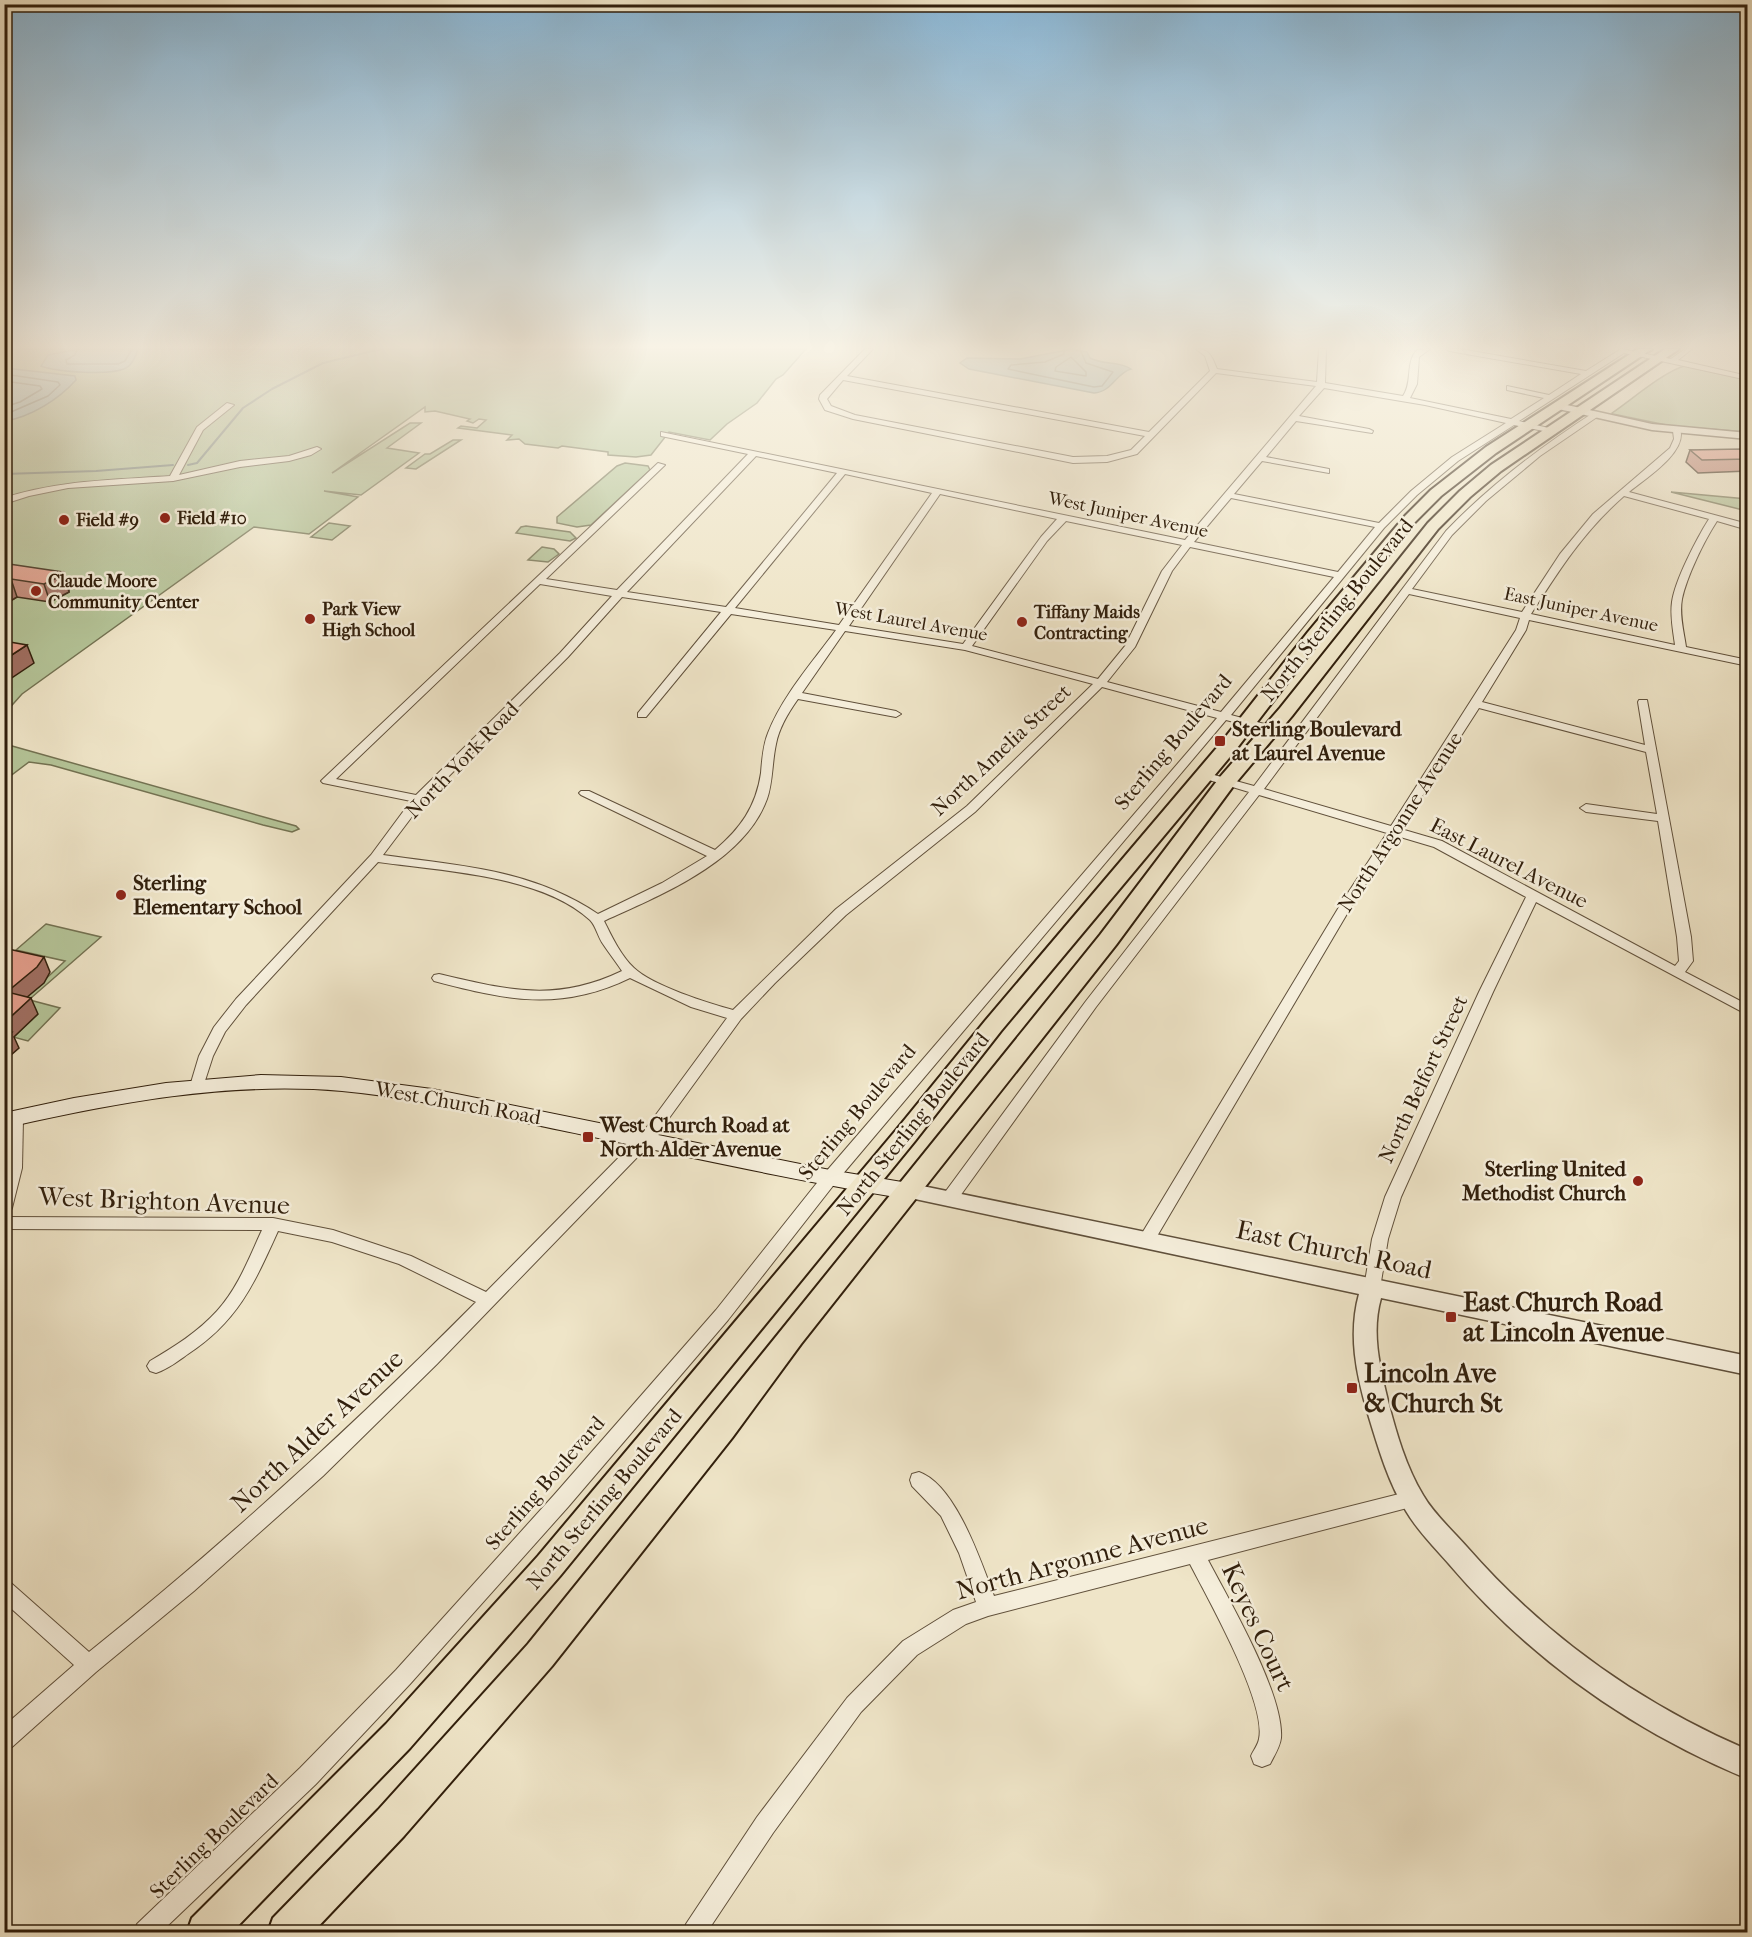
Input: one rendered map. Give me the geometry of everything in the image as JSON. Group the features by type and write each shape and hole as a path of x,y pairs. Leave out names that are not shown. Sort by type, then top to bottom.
{"main road":[{"name":"North Sterling Boulevard","path":"206,1932 398,1736 549,1566 993,1026 1247,723 1314,636 1416,512 1473,463 1507,439"},
{"name":"North Sterling Boulevard","path":"287,1932 391,1823 540,1655 1121,922 1227,782 1272,729 1433,526 1482,480 1538,439"},
{"name":"West Church Road","path":"10,1120 109,1099 197,1086 261,1082 341,1084 432,1096 830,1178 908,1191"}],"street":[{"path":"173,478 194,439"},
{"name":"West Juniper Avenue","path":"690,439 1339,575"},
{"path":"964,439 1056,458 1089,460 1123,456 1134,452 1147,439"},
{"name":"North Amelia Street","path":"646,1140 736,1016 841,912 971,809 1101,682 1130,647 1162,581 1186,544 1276,439"},
{"name":"Sterling Boulevard","path":"146,1932 308,1776 403,1677 722,1315 830,1178 1224,716 1381,526 1432,477 1486,439"},
{"path":"949,1199 1091,1004 1449,533 1484,497 1558,439"},
{"name":"North Argonne Avenue","path":"1148,1239 1393,830 1476,704 1521,630 1526,616 1572,543 1596,516 1674,449 1678,439"},
{"path":"4,501 45,489 78,483 173,478 241,464 295,458 317,449"},
{"name":"North York Road","path":"197,1086 206,1056 219,1030 261,979 375,858 419,799 564,655 754,453"},
{"path":"1260,458 1326,471"},
{"path":"419,799 327,780 661,465"},
{"path":"642,715 842,472"},
{"path":"597,919 670,885 716,855 746,826 760,801 772,737 783,711 938,491"},
{"path":"1621,493 1748,527"},
{"path":"1228,495 1381,526"},
{"path":"966,647 1038,546 1063,518"},
{"path":"1681,648 1676,615 1677,599 1700,540 1714,519"},
{"name":"West Laurel Avenue","path":"537,581 843,626 966,647 1272,729"},
{"name":"East Juniper Avenue","path":"1407,591 1748,663"},
{"path":"794,695 896,714"},
{"path":"1643,702 1684,937 1686,961 1678,972"},
{"path":"1476,704 1652,750"},
{"name":"East Laurel Avenue","path":"1203,775 1438,844 1748,1011"},
{"path":"585,793 716,855"},
{"path":"1586,808 1662,818"},
{"path":"375,858 495,874 521,880 572,902 597,919 608,942 630,972 688,1000 736,1016"},
{"name":"North Belfort Street","path":"1372,1288 1380,1239 1393,1197 1486,992 1533,896"},
{"path":"439,978 544,998 578,993 613,982 630,972"},
{"path":"4,1208 14,1168 10,1120"},
{"name":"North Alder Avenue","path":"4,1740 89,1665 187,1585 316,1470 488,1301 646,1140"},
{"name":"East Church Road","path":"908,1191 1148,1239 1748,1366"},
{"name":"West Brighton Avenue","path":"4,1222 273,1224 333,1236 405,1260 488,1301"},
{"path":"156,1366 182,1350 224,1315 253,1268 273,1224"},
{"path":"1372,1288 1365,1320 1369,1373 1387,1437 1411,1499 1466,1567 1549,1648 1639,1711 1725,1756 1748,1765"},
{"path":"919,1480 948,1510 968,1552 988,1607"},
{"name":"North Argonne Avenue","path":"694,1932 765,1825 854,1705 910,1648 960,1617 988,1607 1411,1499"},
{"name":"Keyes Court","path":"1196,1555 1263,1697 1268,1713 1270,1740 1262,1756"},
{"path":"4,1589 89,1665"}],"green space":[{"path":"5,439 379,439 332,473 384,439 399,439 387,448 419,453 361,495 324,491 358,497 309,534 254,527 22,694 5,713"},
{"path":"519,439 663,439 651,455 636,457 608,455 608,452 562,446 558,448 525,444"},
{"path":"453,440 461,440 416,469 406,468 425,454 430,454"},
{"path":"625,463 648,466 650,470 591,525 577,527 557,523 557,517 617,466"},
{"path":"1671,492 1747,499 1747,511"},
{"path":"329,523 350,526 332,540 311,537"},
{"path":"521,527 570,532 576,538 570,541 516,533"},
{"path":"542,547 554,549 559,554 548,562 528,560"},
{"path":"5,744 296,826 299,829 292,832 263,825 51,765 29,762 5,780"},
{"path":"46,924 101,937 31,998 26,997 65,961 16,950"},
{"path":"26,999 60,1008 28,1041 13,1037 37,1015"}],"building":[{"path":"1741,449 1748,455 1748,459 1702,460 1690,450"},
{"path":"9,564 63,572 60,574 63,575 44,584 11,579 4,583 4,566"},
{"path":"4,641 27,645 4,660"},
{"path":"4,948 44,957 37,967 7,992 31,998 4,1023"},
{"path":"4,1030 12,1032 4,1038"}],"waterway":[{"path":"188,465 197,463 217,439"},
{"path":"4,474 96,471 173,465"}],"place":[{"name":"Field #10","path":"165,518"},
{"name":"Field #9","path":"64,520"},
{"name":"Claude Moore Community Center","path":"36,591"},
{"name":"Park View High School","path":"310,619"},
{"name":"Tiffany Maids Contracting","path":"1022,622"},
{"name":"Sterling Boulevard at Laurel Avenue","path":"1220,741"},
{"name":"Sterling Elementary School","path":"121,895"},
{"name":"West Church Road at North Alder Avenue","path":"588,1137"},
{"name":"Sterling United Methodist Church","path":"1638,1181"},
{"name":"East Church Road at Lincoln Avenue","path":"1451,1317"},
{"name":"Lincoln Ave & Church St","path":"1352,1388"}]}
